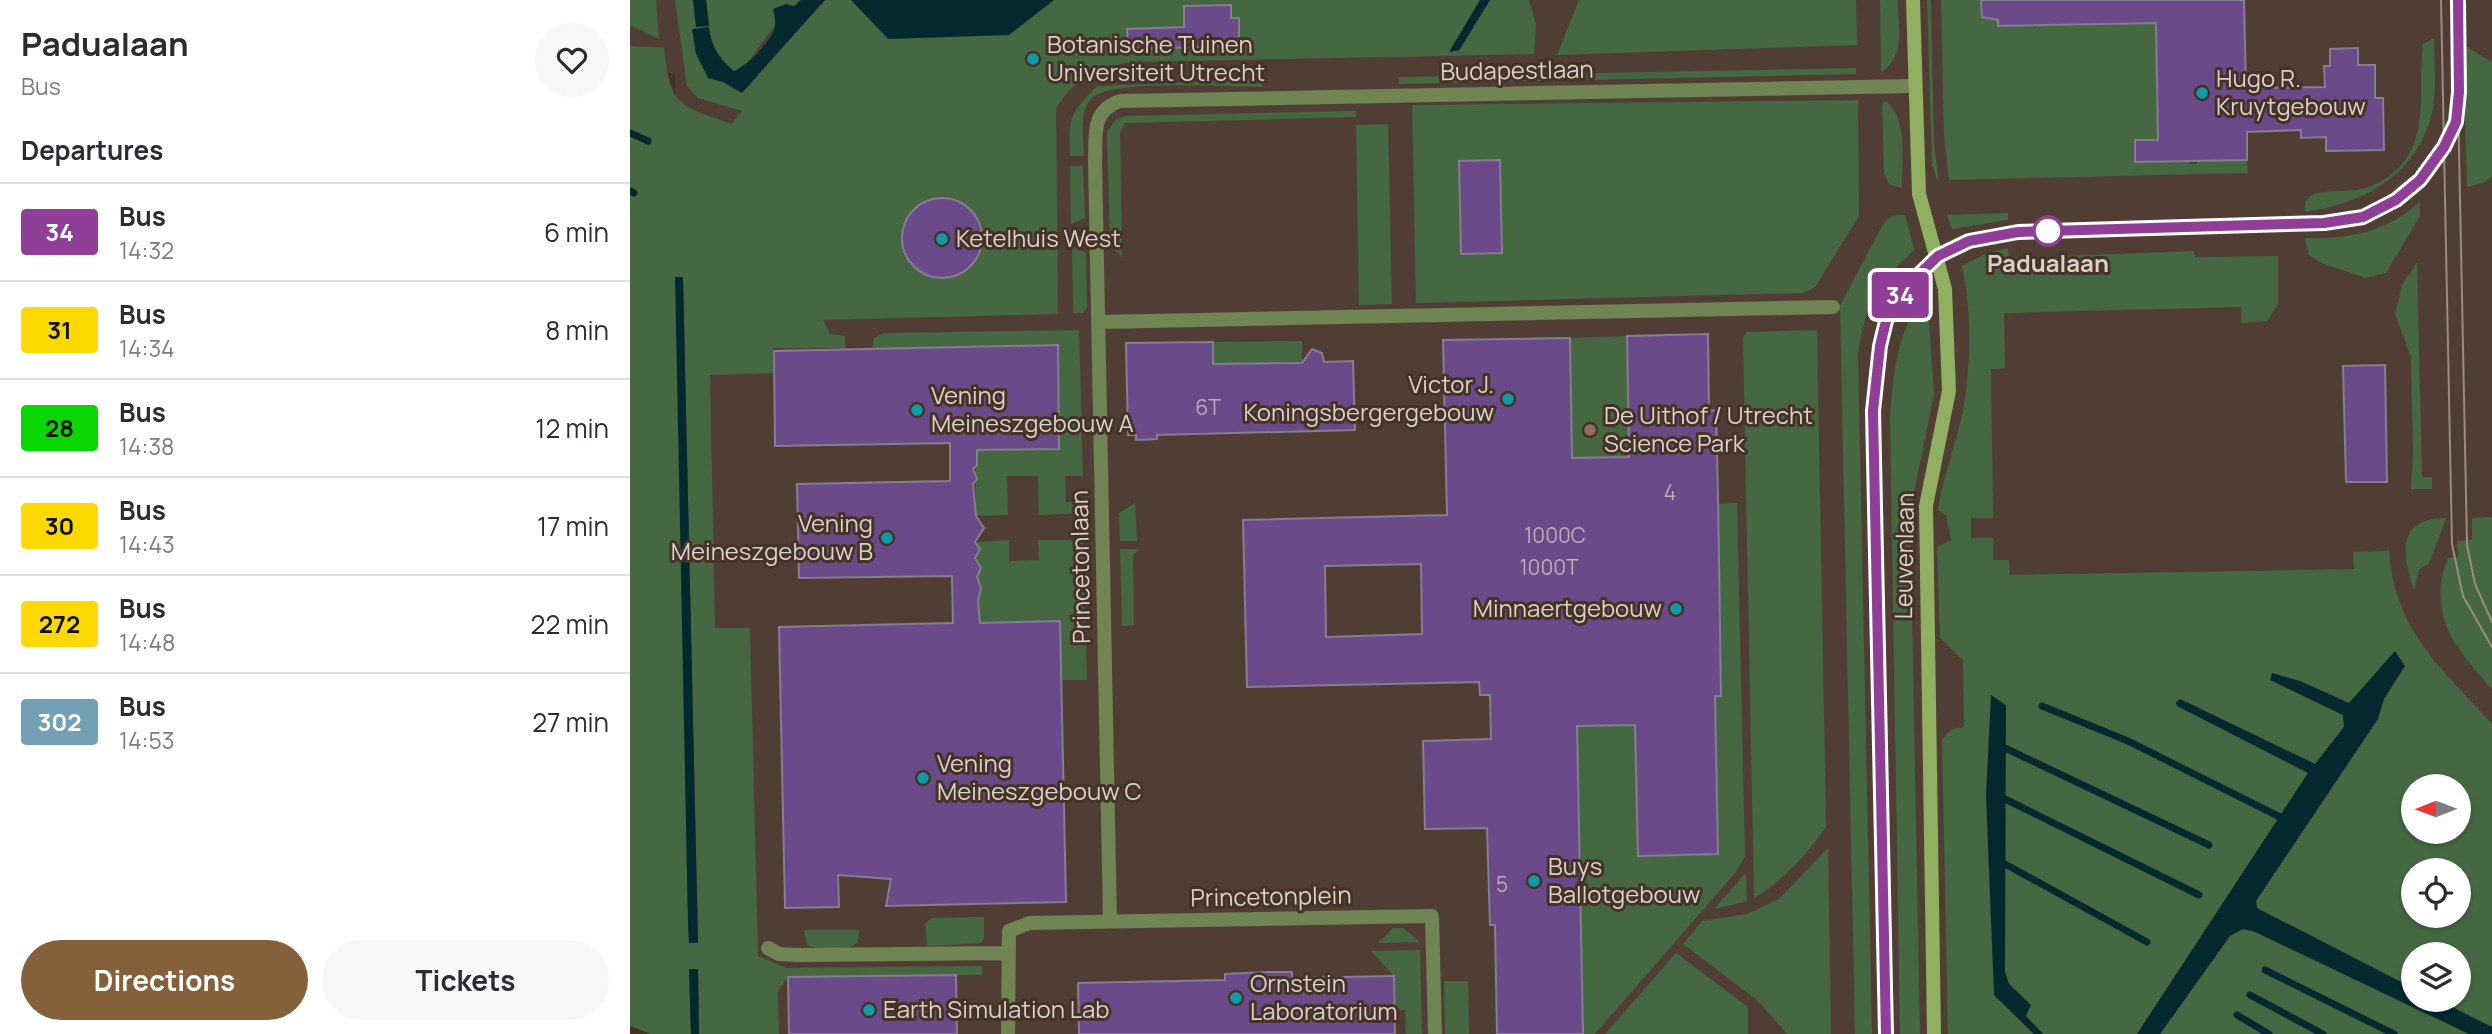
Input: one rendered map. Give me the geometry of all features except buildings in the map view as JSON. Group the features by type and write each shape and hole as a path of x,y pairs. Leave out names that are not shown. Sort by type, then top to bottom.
{"main road":[{"name":"Leuvenlaan","path":"1913,0 1919,194 1945,289 1949,391 1926,506 1934,1034"}],"street":[{"name":"Budapestlaan","path":"1120,101 1914,86"},
{"name":"Princetonlaan","path":"1110,920 1096,125 1098,115 1106,106 1120,101"},
{"path":"1100,322 1833,307"},
{"name":"Princetonplein","path":"1110,920 1132,923 1432,916 1435,1034"},
{"path":"1008,1034 1009,931 1029,923 1110,920"},
{"path":"768,948 779,954 810,955 1007,954"}],"shaded area":[{"name":"De Uithof / Utrecht Science Park","path":"630,0 2492,0 2492,1034 711,1034 675,75 630,56"}],"green space":[{"path":"630,0 656,0 659,39 630,25"},
{"path":"675,0 693,0 696,27 709,26 706,0 1480,0 1450,52 1460,50 1490,0 1529,0 1536,24 1534,54 1131,62 1097,71 1079,81 1056,108 1058,314 823,320 830,334 845,336 845,348 773,348 773,373 710,375 715,628 750,628 758,956 786,968 982,966 982,975 788,977 778,991 779,1034 699,1034 698,969 689,969 691,1034 651,1034 630,1026 630,46 664,48 666,67 674,93 689,107 732,124 742,111 698,98 687,86","holes":["776,24 742,93 723,82 708,78 709,27 717,52 734,71 745,66","676,277 683,278 698,942 689,943"]},
{"path":"1579,0 1856,0 1857,45 1557,55"},
{"path":"1880,0 1898,0 1899,30 1894,58 1881,72"},
{"path":"1927,0 1931,0 1934,142 1939,184 1932,166"},
{"path":"1941,0 1998,0 1998,26 2141,23 2156,19 2190,164 2197,164 2197,161 2247,160 2248,173 1949,180 1944,136"},
{"path":"2434,38 2435,81 2432,114 2420,143 2409,160 2396,174 2363,195 2345,203 2305,212 2305,202 2310,196 2369,187 2391,175 2405,160 2414,144 2419,125 2423,44"},
{"path":"2463,45 2492,62 2492,176 2485,182 2467,187"},
{"path":"1856,68 1856,74 1399,84 1399,77"},
{"path":"1262,79 1262,87 1146,86 1103,92 1092,98 1085,111 1084,156 1070,156 1073,116 1097,86"},
{"path":"1858,100 1859,216 1815,287 1803,293 1416,303 1412,105"},
{"path":"1885,101 1893,108 1901,129 1902,188 1889,184 1884,173 1882,105"},
{"path":"1356,111 1356,117 1125,123 1120,132 1122,257 1110,245 1107,132 1115,120 1126,116"},
{"path":"1388,124 1392,304 1359,305 1356,125"},
{"path":"1070,166 1083,166 1085,218 1071,224"},
{"path":"2420,202 2420,216 2386,273 2366,278 2321,263 2309,255 2305,238 2367,232 2394,220"},
{"path":"2008,213 2008,220 1952,229 1947,215"},
{"path":"1905,215 1914,250 1880,285 1874,296 1865,319 1858,354 1872,1034 1855,1034 1840,306 1883,224 1891,216"},
{"path":"1072,246 1086,253 1087,307 1083,313 1073,313"},
{"path":"2008,248 2009,258 2193,251 2195,257 2278,256 2278,304 2267,321 2241,323 2241,307 2004,313 2005,368 1991,369 1993,518 1971,518 1971,538 1993,538 1993,560 2009,560 2010,575 2354,569 2353,552 2389,551 2400,604 2411,626 2439,666 2492,724 2492,1027 2462,1012 2471,1012 2471,942 2401,942 2401,982 2257,909 2256,901 2377,719 2384,699 2405,666 2369,683 2349,703 2300,681 2271,680 2343,715 2344,727 2315,764 2180,699 2176,702 2178,706 2308,773 2137,1034 2043,1034 2026,1016 2030,1005 2009,984 2005,972 1994,995 2034,1034 1948,1034 1942,739 1952,729 1964,727 1963,660 1940,637 1937,547 1951,540 1946,515 1938,510 1963,411 1968,375 1969,320 1962,266 1985,254"},
{"path":"2417,262 2422,477 2432,477 2432,489 2411,489 2411,357 2395,314 2402,285"},
{"path":"1927,292 1934,394 1910,513 1920,1034 1900,1034 1890,419 1898,352 1909,321"},
{"path":"1079,330 1083,476 1065,476 1066,502 1083,502 1083,513 1039,515 1038,476 1007,476 1008,515 976,516 975,450 1059,448 1058,346 872,349 874,338 884,333"},
{"path":"1817,330 1826,827 1794,866 1754,898 1743,337 1747,332"},
{"path":"1627,336 1629,459 1572,458 1570,338"},
{"path":"1302,341 1302,363 1213,364 1213,342"},
{"path":"1135,503 1137,541 1120,541 1119,513"},
{"path":"1737,503 1745,857 1735,873 1595,1034 1583,1034 1577,726 1635,725 1638,856 1718,854 1715,696 1721,695 1718,504"},
{"path":"2492,517 2492,689 2456,645 2443,614 2441,597 2442,579 2448,558 2458,557 2457,541 2472,540 2472,518"},
{"path":"2446,518 2429,564 2419,569 2414,590 2406,552 2411,532 2418,524"},
{"path":"1009,540 1009,561 1039,560 1038,540 1083,540 1087,680 1061,680 1060,621 977,623 977,542"},
{"path":"1120,549 1139,549 1133,555 1134,625 1122,626"},
{"path":"1828,848 1831,1034 1787,1034 1757,1000 1683,944 1702,921 1747,914 1779,899"},
{"path":"1746,873 1747,901 1714,909"},
{"path":"984,917 984,939 981,943 927,946 925,923 932,918"},
{"path":"1393,928 1403,928 1420,942 1378,943"},
{"path":"2243,929 2255,931 2401,1001 2401,1012 2423,1012 2469,1034 2160,1034 2230,936"},
{"path":"804,930 859,930 858,942 848,948 819,948 807,945"},
{"path":"1420,950 1422,1034 1406,1034 1405,1010 1395,1010 1394,976 1371,951"},
{"path":"1676,953 1748,1007 1748,1034 1605,1034"},
{"path":"1444,981 1468,981 1469,1034 1445,1034"}],"water":[{"path":"693,0 706,0 709,26 696,27"},
{"path":"801,0 825,0 742,93 723,82 708,78 696,54 692,29 709,27 717,52 734,71 753,58 769,39 775,26 773,9 786,4 794,6"},
{"path":"851,0 1054,0 1009,35 888,39"},
{"path":"1480,0 1490,0 1459,50 1449,52"},
{"path":"675,277 683,277 698,943 689,943 688,921"},
{"path":"2395,651 2405,666 2384,699 2378,719 2256,901 2257,908 2401,982 2401,1002 2255,932 2243,929 2230,936 2160,1034 2137,1034 2308,773 2177,706 2176,702 2180,699 2315,764 2344,727 2343,715 2270,680 2272,673 2300,681 2349,703"},
{"path":"1991,695 2006,705 2005,972 2009,984 2031,1005 2026,1016 2043,1034 2034,1034 1994,995 1986,796"},
{"path":"689,969 698,969 699,1034 691,1034"},
{"path":"2423,1012 2462,1012 2492,1027 2492,1034 2469,1034"}],"waterway":[{"path":"630,133 648,141"},
{"path":"630,191 634,193"},
{"path":"2042,706 2128,741 2280,817"},
{"path":"2005,748 2209,845"},
{"path":"2005,799 2199,895"},
{"path":"2005,864 2147,942"},
{"path":"2265,970 2394,1034"},
{"path":"2250,995 2323,1034"},
{"path":"2237,1015 2269,1034"}],"tram line":[{"path":"2441,0 2452,544 2463,596 2492,647"},
{"path":"2456,0 2467,545 2475,584 2492,622"}],"bus line":[{"name":"34","path":"1886,1034 1873,411 1876,372 1886,321 1902,291 1938,256 1969,241 2018,232 2297,225 2348,221 2382,209 2420,180 2444,147 2456,122 2459,92 2458,0"}],"place":[{"name":"Botanische Tuinen Universiteit Utrecht","path":"1033,59"},
{"name":"Hugo R. Kruytgebouw","path":"2202,93"},
{"name":"Padualaan","path":"2048,231"},
{"name":"Ketelhuis West","path":"942,239"},
{"name":"Victor J. Koningsbergergebouw","path":"1508,399"},
{"name":"Vening Meineszgebouw A","path":"917,410"},
{"name":"De Uithof / Utrecht Science Park","path":"1590,430"},
{"name":"Vening Meineszgebouw B","path":"887,538"},
{"name":"Minnaertgebouw","path":"1676,609"},
{"name":"Vening Meineszgebouw C","path":"923,778"},
{"name":"Buys Ballotgebouw","path":"1534,881"},
{"name":"Ornstein Laboratorium","path":"1236,998"},
{"name":"Earth Simulation Lab","path":"869,1010"}]}
